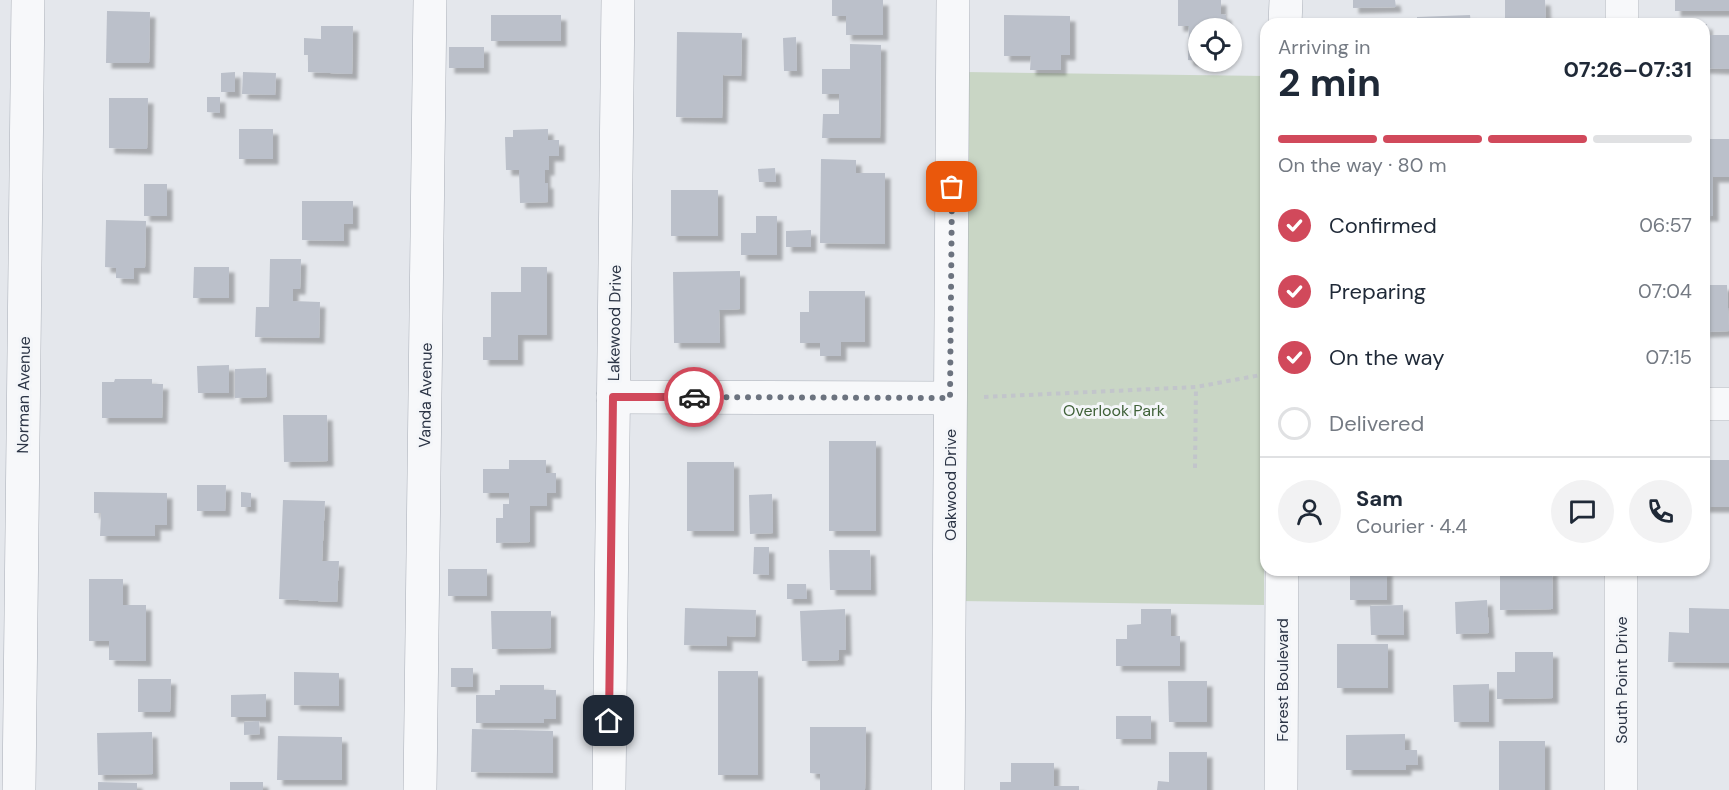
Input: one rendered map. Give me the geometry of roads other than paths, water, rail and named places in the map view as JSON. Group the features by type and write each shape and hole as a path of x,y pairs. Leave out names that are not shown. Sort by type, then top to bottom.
{"street":[{"name":"Norman Avenue","path":"19,790 28,0"},
{"name":"Vanda Avenue","path":"420,790 430,0"},
{"name":"Lakewood Drive","path":"609,790 618,0"},
{"name":"Oakwood Drive","path":"948,790 953,0"},
{"path":"1285,18 1286,0"},
{"path":"1622,0 1622,18"},
{"path":"613,397 950,398"},
{"path":"1710,404 1729,404"},
{"name":"Forest Boulevard","path":"1281,790 1282,576"},
{"name":"South Point Drive","path":"1621,576 1621,790"}],"park label":[{"name":"Overlook Park","path":"1114,410"}]}
